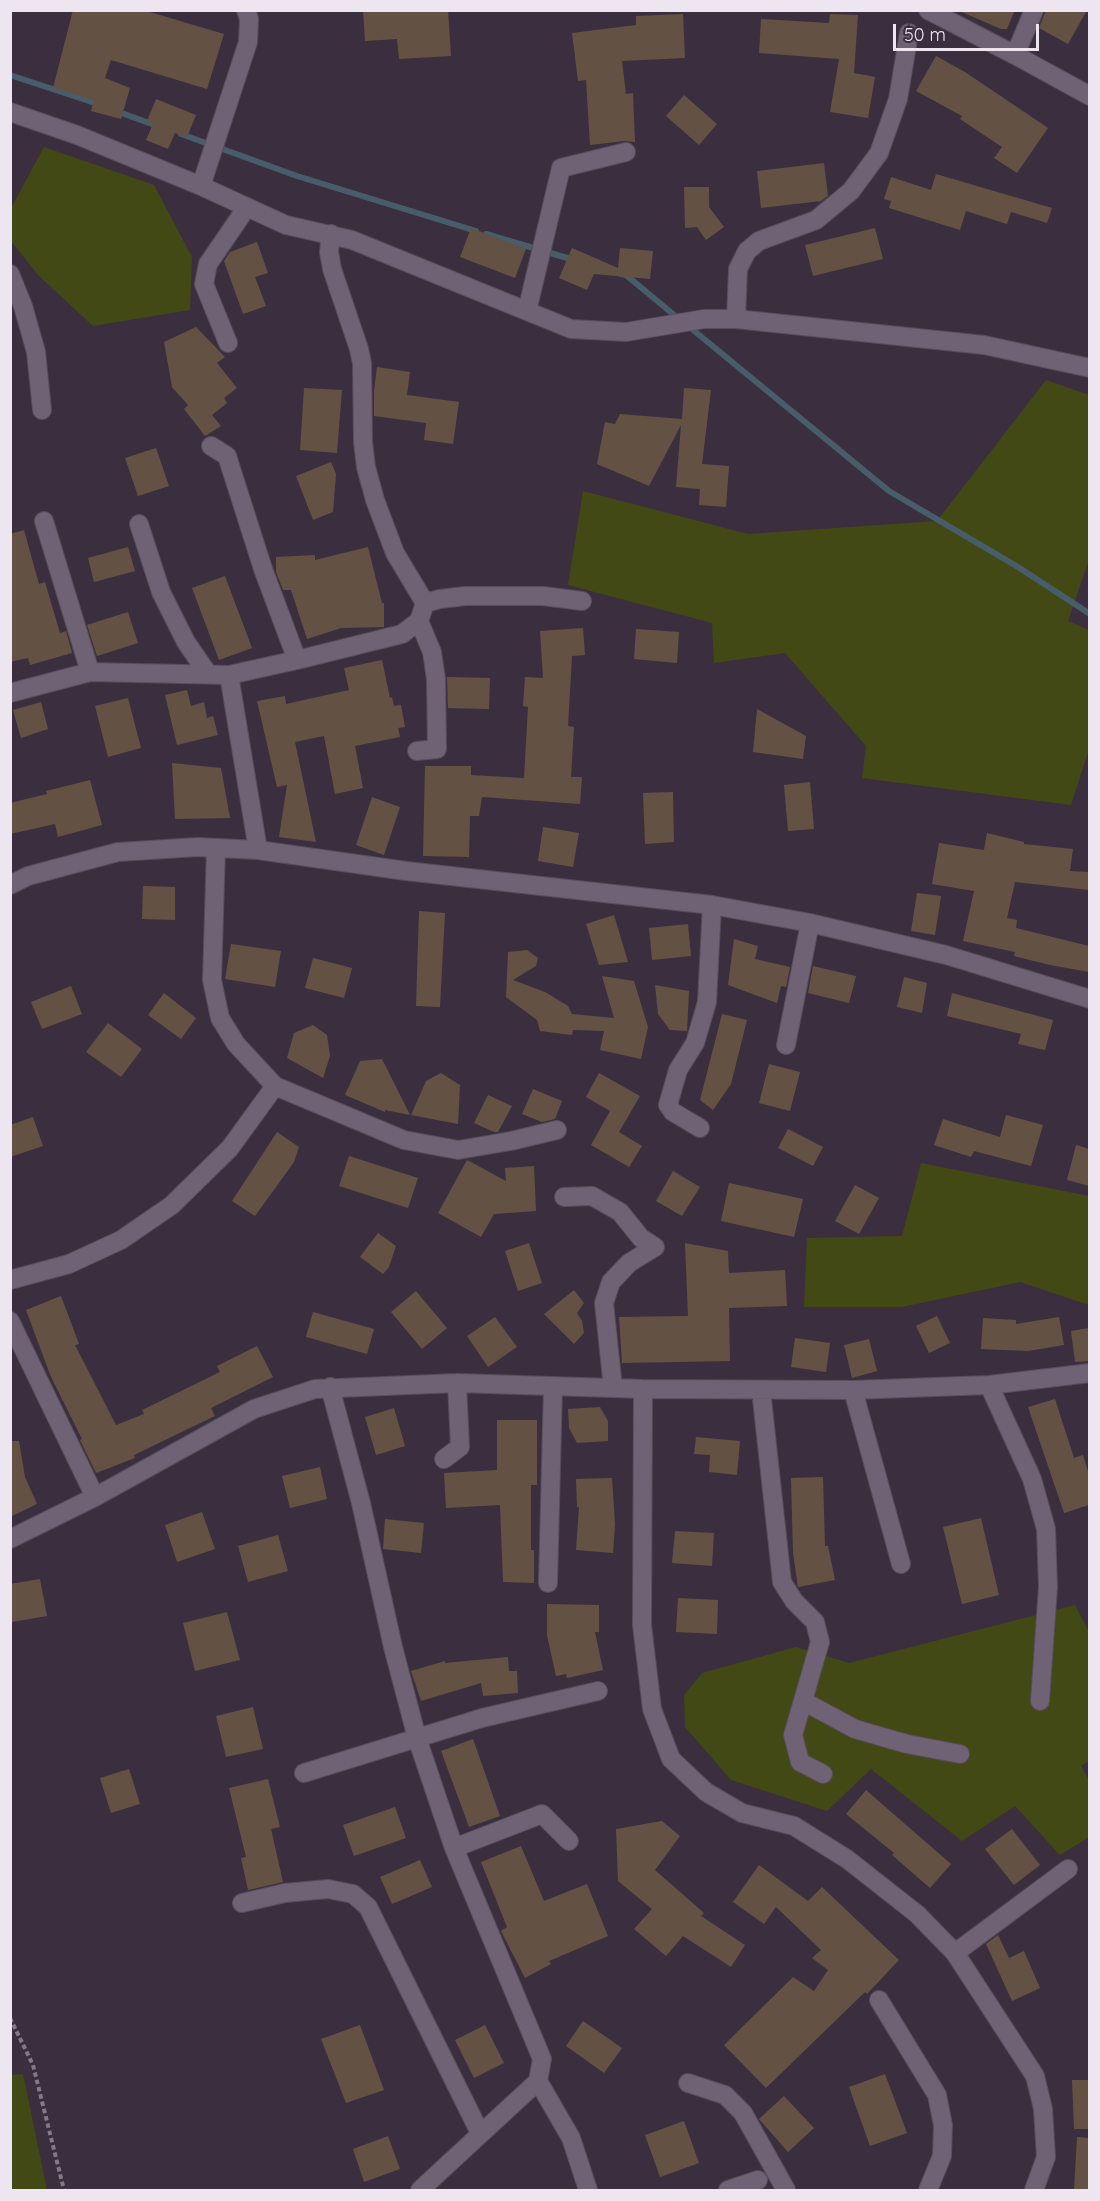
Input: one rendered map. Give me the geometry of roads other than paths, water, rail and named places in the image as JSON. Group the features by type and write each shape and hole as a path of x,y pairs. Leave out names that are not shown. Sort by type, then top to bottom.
{"street":[{"path":"201,186 248,42 249,19 246,10"},
{"path":"928,10 1015,54 1089,96"},
{"path":"1015,54 1034,10"},
{"path":"736,319 738,269 747,251 759,241 816,220 851,190 879,153 898,99 909,33"},
{"path":"10,112 77,135 201,186 286,225 352,240 572,329 626,332 704,319 736,319 984,345 1089,368"},
{"path":"527,311 561,168 626,152"},
{"path":"228,343 204,284 208,264 247,207"},
{"path":"331,234 329,252 332,269 361,356 363,442 366,467 375,500 395,554 425,603"},
{"path":"10,274 17,303 36,352 42,410"},
{"path":"211,446 227,456 263,569 297,660"},
{"path":"44,521 90,672"},
{"path":"139,524 161,592 186,642 208,674"},
{"path":"425,603 465,596 543,596 582,601"},
{"path":"10,693 90,672 229,675 402,634 418,621 425,603"},
{"path":"417,751 437,749 436,679 432,652 418,621"},
{"path":"229,675 258,850"},
{"path":"10,885 28,876 118,852 198,847 258,850 406,871 712,905 810,923 946,956 1089,999"},
{"path":"216,848 212,980 220,1018 236,1044 275,1086 404,1140 458,1150 511,1142 557,1130"},
{"path":"700,1128 673,1112 668,1105 678,1070 695,1043 707,1002 712,905"},
{"path":"786,1045 810,923"},
{"path":"10,1280 69,1264 122,1240 172,1205 230,1148 275,1086"},
{"path":"564,1197 592,1196 620,1212 641,1238 655,1247 629,1263 611,1282 604,1303 613,1388"},
{"path":"10,1322 95,1497"},
{"path":"10,1539 95,1497 254,1409 315,1389 457,1383 643,1389 853,1390 989,1385 1089,1373"},
{"path":"444,1459 460,1447 457,1383"},
{"path":"989,1385 1032,1479 1046,1529 1048,1587 1040,1701"},
{"path":"330,1387 361,1503 393,1647 417,1738 454,1848 542,2059 538,2081 420,2190"},
{"path":"548,1583 553,1387"},
{"path":"643,1389 642,1625 652,1709 671,1759 706,1792 742,1814 794,1826 847,1859 917,1914 955,1953 1035,2076 1043,2109 1046,2157 1034,2190"},
{"path":"761,1390 782,1582 794,1601 814,1622 820,1642 793,1734 800,1762 823,1774"},
{"path":"853,1390 901,1564"},
{"path":"304,1773 482,1718 598,1690"},
{"path":"803,1701 855,1728 907,1744 960,1754"},
{"path":"454,1848 542,1814 570,1841"},
{"path":"955,1953 1068,1869"},
{"path":"242,1903 285,1893 328,1889 353,1894 368,1907 480,2133"},
{"path":"879,2000 937,2095 943,2125 942,2156 928,2190"},
{"path":"538,2081 571,2138 588,2190"},
{"path":"688,2083 724,2095 743,2113 786,2190"},
{"path":"728,2190 758,2180"}],"waterway":[{"path":"10,75 101,105"},
{"path":"116,111 160,127"},
{"path":"181,134 297,176 476,231"},
{"path":"486,234 574,260"},
{"path":"621,274 626,275 679,319"},
{"path":"687,325 889,491 1018,567 1090,614"}]}
